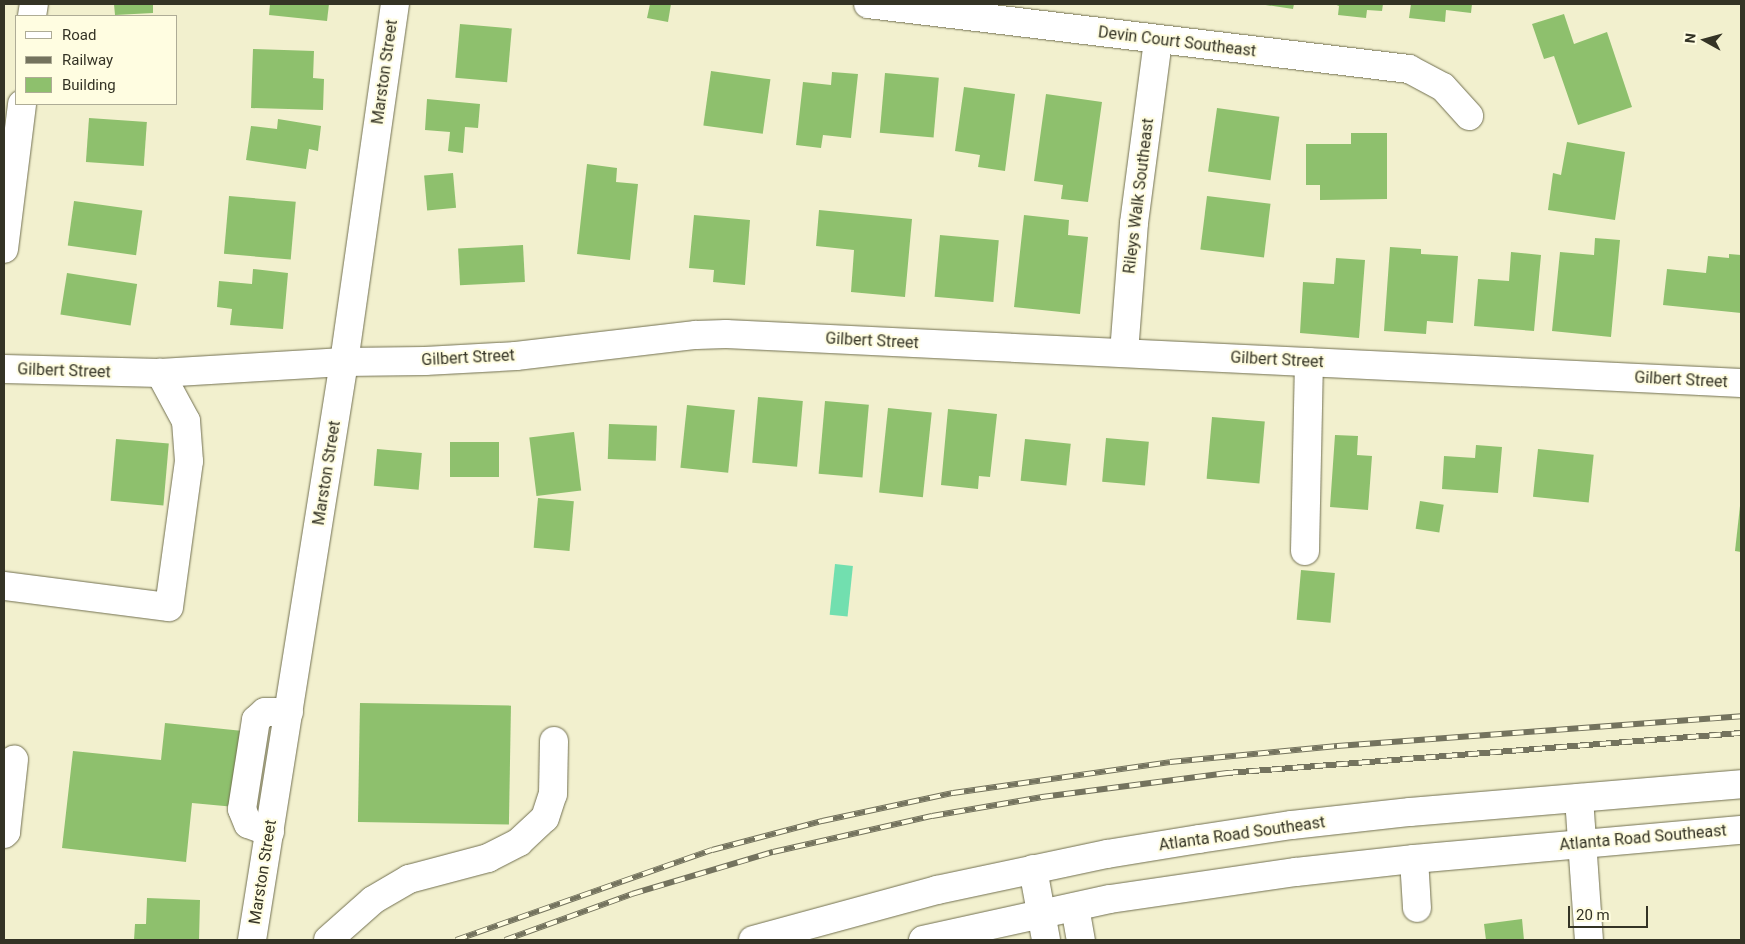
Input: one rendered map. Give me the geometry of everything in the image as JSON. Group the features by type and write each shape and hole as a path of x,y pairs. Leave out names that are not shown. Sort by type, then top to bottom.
{"street":[{"name":"Marston Street","path":"252,940 344,362 395,4"},
{"name":"Devin Court Southeast","path":"868,4 1408,69 1443,87 1469,116"},
{"name":"Rileys Walk Southeast","path":"1124,352 1134,223 1158,40"},
{"path":"4,249 22,105"},
{"name":"Gilbert Street","path":"4,369 160,373 344,362 425,361 516,356 696,335 726,334 1741,383"},
{"path":"1305,551 1309,362"},
{"path":"4,586 169,607 189,461 186,421 160,373"},
{"path":"328,940 373,900 409,879 488,858 519,842 545,818 553,794 554,742"},
{"path":"4,834 6,832 14,759"},
{"name":"Atlanta Road Southeast","path":"753,940 937,890 1107,854 1292,825 1410,812 1741,784"},
{"path":"1579,798 1589,940"},
{"name":"Atlanta Road Southeast","path":"923,940 1044,927 1075,907 1110,899 1276,875 1414,859 1741,830"},
{"path":"1414,859 1417,908"},
{"path":"1033,870 1044,927"},
{"path":"1075,907 1081,940"}],"shaded area":[{"path":"835,564 853,566 848,617 830,615"}],"building":[{"path":"114,4 153,4 153,13 115,15"},
{"path":"270,4 329,4 327,21 269,15"},
{"path":"650,4 671,4 668,22 647,18"},
{"path":"1259,4 1294,4 1293,9"},
{"path":"1334,4 1383,4 1382,11 1367,10 1366,18 1338,15 1339,6"},
{"path":"1411,4 1472,4 1471,13 1446,10 1445,22 1409,18"},
{"path":"1564,14 1574,44 1607,32 1632,107 1578,125 1554,56 1544,59 1532,24"},
{"path":"460,24 512,29 507,82 455,78"},
{"path":"253,49 314,51 313,78 324,79 323,110 251,108"},
{"path":"711,71 770,79 763,134 703,125"},
{"path":"832,72 858,74 851,138 823,135 821,148 796,145 803,82 831,85"},
{"path":"885,73 939,78 934,137 880,133"},
{"path":"964,87 1015,94 1005,171 978,167 980,155 955,151"},
{"path":"1046,94 1102,102 1088,202 1061,199 1063,185 1034,181"},
{"path":"427,99 480,104 478,128 465,127 463,153 448,151 450,132 425,130"},
{"path":"1217,108 1279,117 1270,180 1208,171"},
{"path":"89,118 147,122 144,166 86,162"},
{"path":"278,119 321,126 318,151 309,149 306,169 246,160 251,126 277,129"},
{"path":"1351,133 1387,133 1387,199 1320,200 1320,185 1306,185 1306,144 1351,144"},
{"path":"1567,142 1625,152 1615,220 1548,210 1553,173 1561,175"},
{"path":"587,164 617,168 616,182 638,184 630,260 577,254"},
{"path":"453,173 456,208 427,210 424,176"},
{"path":"229,196 296,202 291,260 224,254"},
{"path":"1207,196 1271,204 1264,257 1200,250"},
{"path":"74,201 142,211 136,255 68,246"},
{"path":"819,210 912,219 905,297 851,292 854,250 816,246"},
{"path":"694,215 750,220 745,285 713,282 714,270 689,268"},
{"path":"1024,215 1069,220 1068,235 1088,237 1080,314 1014,307"},
{"path":"940,235 999,240 993,302 935,297"},
{"path":"1595,238 1620,240 1611,337 1552,331 1560,252 1594,255"},
{"path":"523,245 525,282 460,285 458,248"},
{"path":"1390,247 1421,249 1421,254 1458,256 1453,323 1427,321 1426,334 1384,331"},
{"path":"1511,252 1541,255 1534,331 1474,326 1478,279 1509,281"},
{"path":"1729,254 1741,255 1741,313 1663,305 1667,269 1706,273 1708,256 1729,258"},
{"path":"1336,258 1365,260 1359,338 1300,333 1303,282 1334,284"},
{"path":"253,269 288,273 283,329 230,325 232,309 217,307 219,281 252,284"},
{"path":"67,273 137,284 131,326 60,314"},
{"path":"758,397 803,401 797,467 752,463"},
{"path":"825,401 869,405 862,478 819,474"},
{"path":"687,405 735,410 728,473 680,468"},
{"path":"888,408 932,413 923,497 879,493"},
{"path":"948,409 997,414 990,477 979,476 978,489 941,485"},
{"path":"1212,417 1265,422 1259,483 1207,479"},
{"path":"609,424 657,426 656,461 608,459"},
{"path":"574,432 581,491 537,496 529,437"},
{"path":"1335,435 1358,436 1357,455 1372,456 1368,510 1330,507"},
{"path":"1106,438 1149,442 1145,486 1102,482"},
{"path":"116,439 169,444 163,505 111,501"},
{"path":"1025,439 1071,444 1066,486 1021,481"},
{"path":"450,442 499,442 499,477 450,477"},
{"path":"1476,445 1502,447 1498,493 1442,489 1444,456 1475,458"},
{"path":"377,449 422,453 419,490 374,486"},
{"path":"1538,449 1594,455 1589,503 1533,497"},
{"path":"538,498 574,501 570,551 534,548"},
{"path":"1420,501 1444,505 1439,532 1416,529"},
{"path":"1741,506 1741,552 1735,551"},
{"path":"1301,570 1335,573 1331,623 1297,620"},
{"path":"360,703 511,706 509,825 358,822"},
{"path":"165,723 243,731 235,807 192,803 186,862 62,848 73,751 161,760"},
{"path":"147,898 200,900 199,940 134,940 135,924 146,924"},
{"path":"1522,919 1524,940 1486,940 1484,924"}],"railway":[{"path":"456,940 712,850 822,821 953,793 1170,762 1337,746 1741,716"},
{"path":"505,940 632,894 773,852 932,816 1042,797 1227,773 1741,733"}]}
